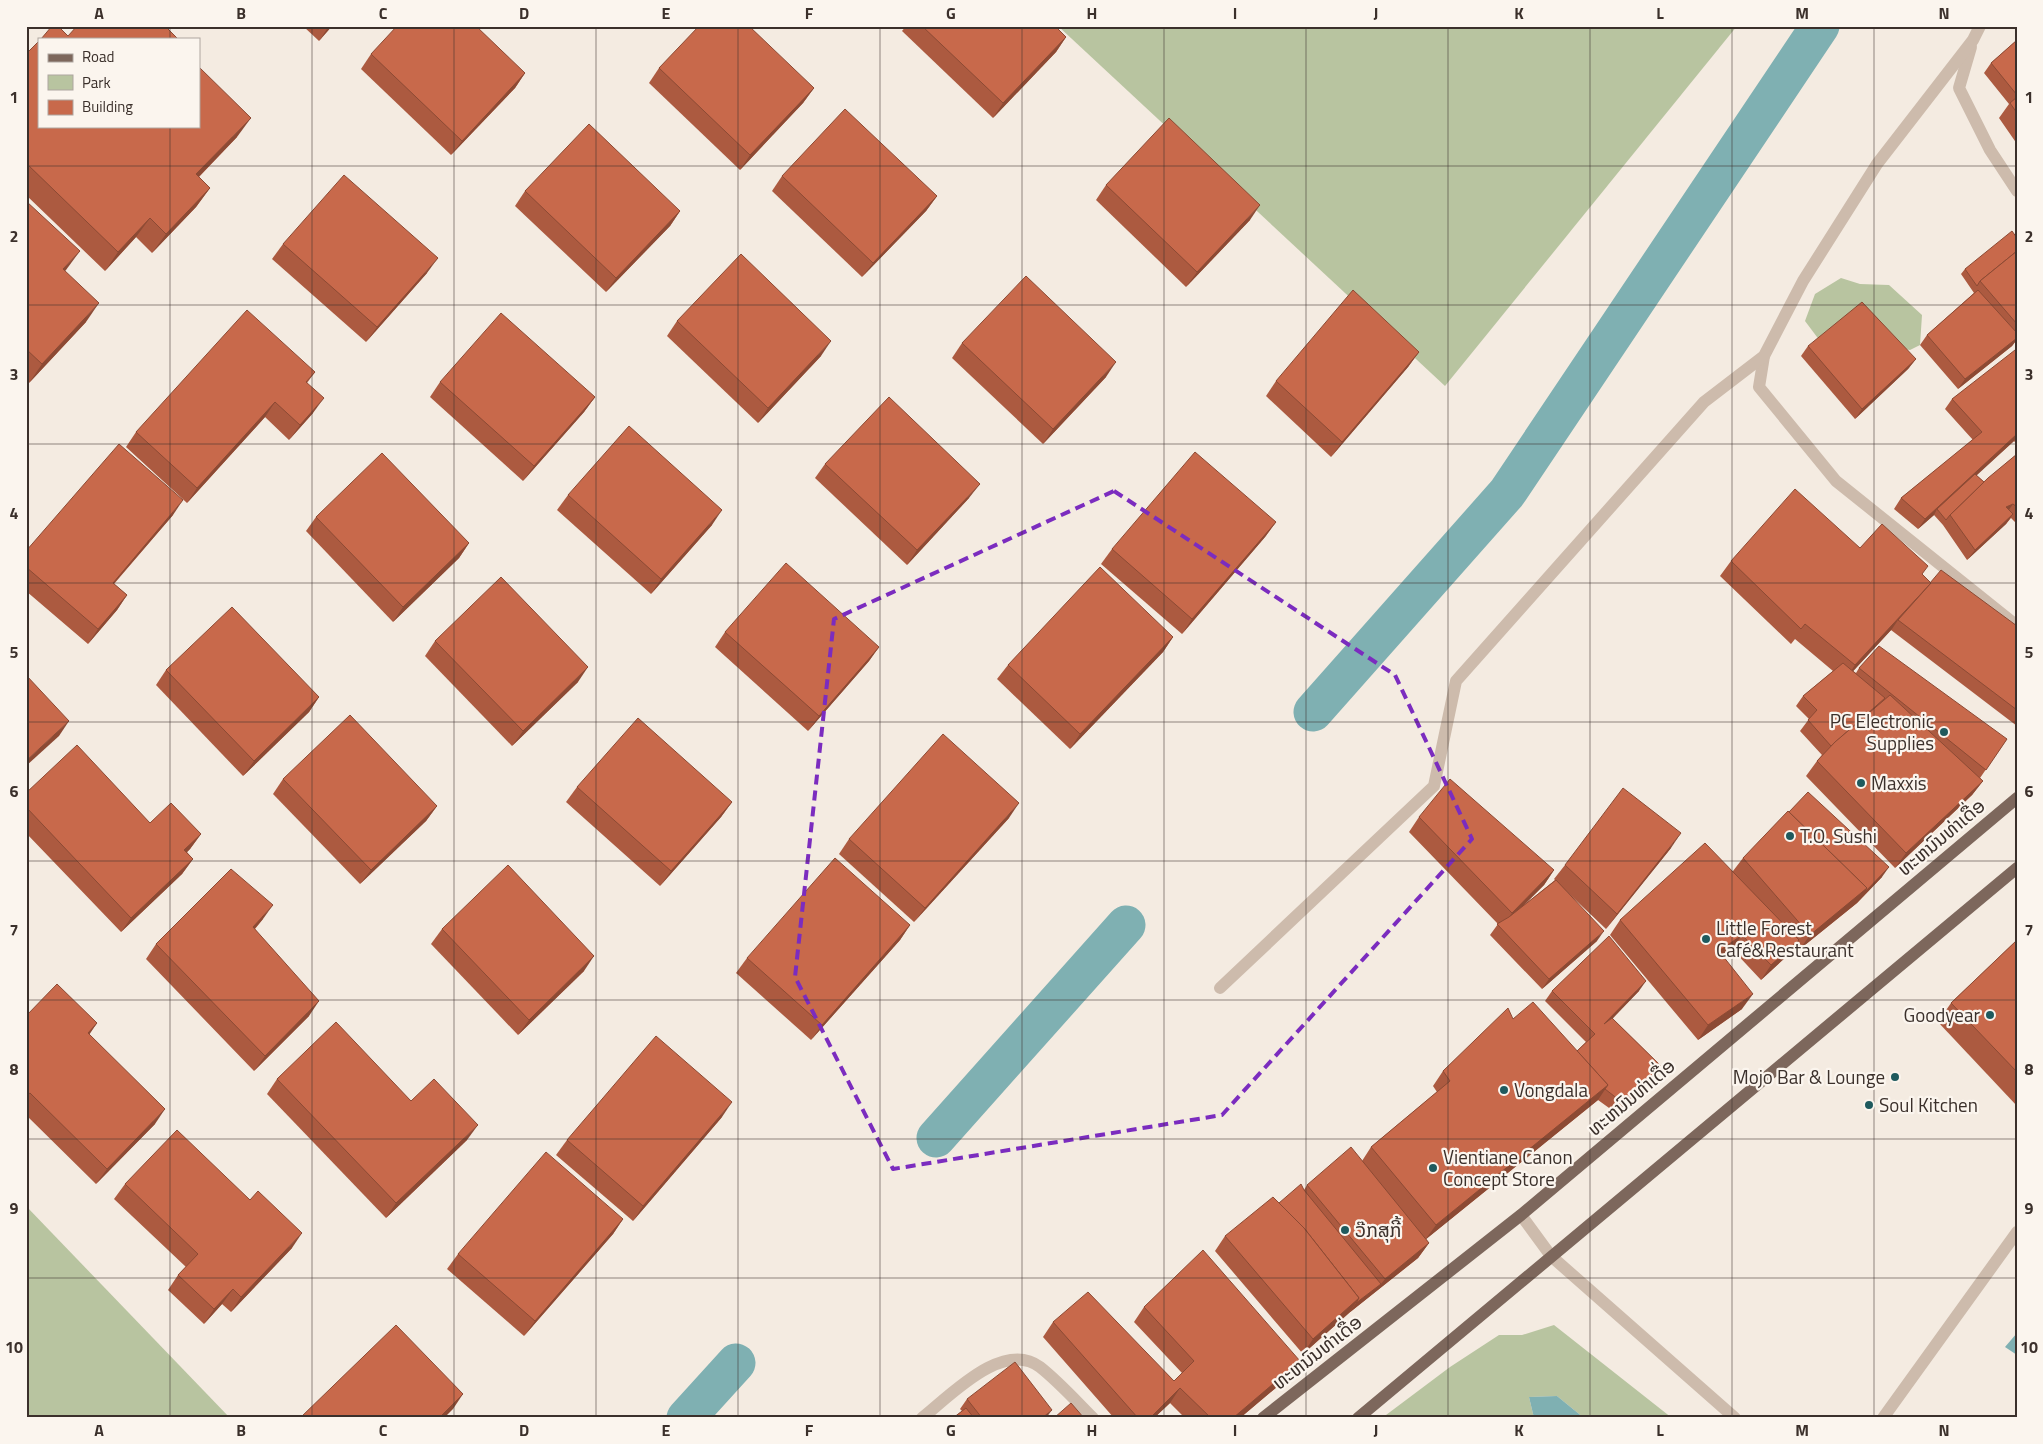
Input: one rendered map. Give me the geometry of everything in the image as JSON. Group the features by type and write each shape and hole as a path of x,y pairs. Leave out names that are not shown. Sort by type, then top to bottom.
{"main road":[{"name":"ທະຫນົນທ່າເດື່ອ","path":"1263,1418 1521,1215 2017,798"},
{"path":"1358,1418 2017,868"}],"street":[{"path":"1980,26 1973,40 1959,88 1990,150 2017,191"},
{"path":"1973,40 1878,164 1803,280 1764,356 1760,387 1836,481 2017,626"},
{"path":"1220,988 1434,786 1456,681 1704,402 1764,356"},
{"path":"1521,1215 1552,1256 1735,1418"},
{"path":"1883,1418 2017,1232"},
{"path":"922,1418 980,1371 1006,1359 1020,1360 1039,1366 1093,1418"}],"highlighted area":[{"path":"1114,491 1395,675 1472,839 1222,1115 893,1169 795,977 834,619"}],"green space":[{"path":"1058,26 1737,26 1445,386"},
{"path":"1841,278 1860,284 1889,285 1922,315 1920,345 1910,350 1886,346 1820,341 1805,321 1815,294"},
{"path":"26,1206 230,1418 26,1418"},
{"path":"1554,1325 1672,1418 1584,1418 1557,1396 1529,1397 1534,1418 1382,1418 1450,1367 1499,1335 1522,1335"}],"water":[{"path":"2017,1333 2017,1355 2005,1347"},
{"path":"1557,1396 1584,1418 1534,1418 1529,1397"}],"building":[{"path":"52,26 58,26 68,36 77,26 165,26 177,38 42,38"},
{"path":"397,26 476,26 525,73 462,141 371,54"},
{"path":"699,26 749,26 814,88 750,155 659,68"},
{"path":"922,26 1055,26 1066,37 1003,103"},
{"path":"2017,40 2017,95 1991,63"},
{"path":"38,42 38,128 200,128 200,68 251,118 196,174 210,188 166,234 150,218 118,252 26,163 26,54"},
{"path":"2017,97 2017,113 2010,103"},
{"path":"845,109 937,196 873,263 782,176"},
{"path":"1169,118 1260,205 1197,272 1106,185"},
{"path":"589,124 680,211 616,278 525,191"},
{"path":"344,175 438,258 377,327 283,244"},
{"path":"26,201 80,251 63,269 99,303 42,364 26,349"},
{"path":"2012,231 2017,238 2017,251 1980,281 1977,286 1965,269"},
{"path":"2017,251 2017,324 1980,281"},
{"path":"741,254 831,341 768,408 677,321"},
{"path":"1026,276 1116,362 1053,429 962,343"},
{"path":"1353,290 1419,352 1342,442 1276,381"},
{"path":"1978,290 2017,333 2017,338 1965,379 1927,335"},
{"path":"1862,302 1916,359 1862,409 1808,346"},
{"path":"247,310 315,372 306,382 324,398 300,425 275,402 197,488 136,432"},
{"path":"501,313 595,397 534,466 440,382"},
{"path":"2015,350 2017,351 2017,434 1925,519 1901,498 1982,432 1952,399"},
{"path":"889,397 980,484 917,550 825,464"},
{"path":"629,426 722,510 661,579 568,495"},
{"path":"119,444 183,500 113,583 127,595 98,629 26,567 26,551"},
{"path":"1195,452 1276,522 1192,619 1112,549"},
{"path":"382,453 469,543 403,607 316,517"},
{"path":"2017,454 2017,507 2013,504 2006,507 2013,514 1975,550 1950,515 1988,478"},
{"path":"1975,474 1984,482 1946,520 1937,509"},
{"path":"1795,489 1860,548 1882,524 1928,566 1922,574 1931,583 1855,665 1805,624 1801,629 1731,561"},
{"path":"786,563 879,647 819,716 725,632"},
{"path":"1100,567 1173,637 1080,734 1008,665"},
{"path":"1941,570 2017,626 2017,710 1898,620"},
{"path":"501,577 588,667 523,731 435,641"},
{"path":"232,607 319,697 254,761 166,670"},
{"path":"1879,646 2007,739 1986,770 1859,668"},
{"path":"1843,663 1885,698 1831,746 1808,720 1817,710 1803,696"},
{"path":"26,675 69,721 26,761"},
{"path":"1890,695 1983,781 1906,853 1817,761 1835,742"},
{"path":"350,715 437,806 371,870 283,779"},
{"path":"638,718 732,802 671,871 577,787"},
{"path":"943,734 1019,803 925,908 849,839"},
{"path":"77,745 150,823 171,803 201,834 184,850 193,859 131,918 26,807 26,793"},
{"path":"1450,779 1554,870 1512,913 1419,817"},
{"path":"1623,788 1681,833 1617,914 1565,865"},
{"path":"1808,792 1889,867 1864,893 1867,888 1789,812"},
{"path":"1788,811 1867,888 1810,935 1743,858"},
{"path":"1705,843 1799,940 1771,965 1742,935 1719,951 1753,994 1708,1025 1620,920"},
{"path":"835,858 910,925 822,1025 747,958"},
{"path":"508,865 594,956 529,1020 442,929"},
{"path":"231,869 273,905 253,927 319,1001 265,1056 156,944"},
{"path":"1556,880 1604,931 1549,979 1497,924 1509,917"},
{"path":"1609,936 1646,981 1604,1024 1612,1018 1662,1067 1623,1103 1605,1089 1608,1085 1577,1051 1595,1034 1552,991"},
{"path":"2017,940 2017,1072 1951,1003"},
{"path":"57,984 97,1023 88,1033 165,1109 107,1169 30,1093 26,1096 26,1016"},
{"path":"1533,1002 1608,1085 1436,1225 1371,1147 1450,1081 1443,1071 1508,1008 1513,1019"},
{"path":"336,1022 411,1101 434,1079 478,1125 396,1203 277,1079"},
{"path":"656,1036 732,1102 643,1206 567,1140"},
{"path":"177,1130 250,1200 258,1191 302,1233 241,1297 233,1289 214,1309 178,1275 198,1254 125,1184"},
{"path":"1351,1147 1429,1243 1385,1279 1307,1185"},
{"path":"546,1152 623,1219 535,1321 458,1254"},
{"path":"1301,1184 1381,1284 1356,1303 1359,1298 1304,1228 1279,1203"},
{"path":"1273,1197 1304,1228 1359,1298 1313,1339 1225,1236"},
{"path":"1203,1250 1300,1361 1233,1418 1211,1418 1180,1388 1150,1418 1138,1418 1053,1322 1088,1292 1174,1381 1194,1361 1144,1307"},
{"path":"396,1325 463,1394 439,1418 300,1418"},
{"path":"1015,1362 1052,1410 1042,1418 982,1418 967,1399"},
{"path":"1071,1403 1084,1418 1054,1418"},
{"path":"966,1408 974,1418 953,1418"}],"waterway":[{"path":"1313,712 1507,493 1820,26"},
{"path":"936,1138 1126,925"},
{"path":"686,1418 736,1363"}],"place":[{"name":"PC Electronic Supplies","path":"1944,732"},
{"name":"Maxxis","path":"1861,783"},
{"name":"T.O. Sushi","path":"1790,836"},
{"name":"Little Forest Café&Restaurant","path":"1706,939"},
{"name":"Goodyear","path":"1990,1015"},
{"name":"Mojo Bar & Lounge","path":"1895,1077"},
{"name":"Vongdala","path":"1504,1090"},
{"name":"Soul Kitchen","path":"1869,1105"},
{"name":"Vientiane Canon Concept Store","path":"1433,1168"},
{"name":"ວ໊ກສຸກີ້","path":"1345,1230"}]}
